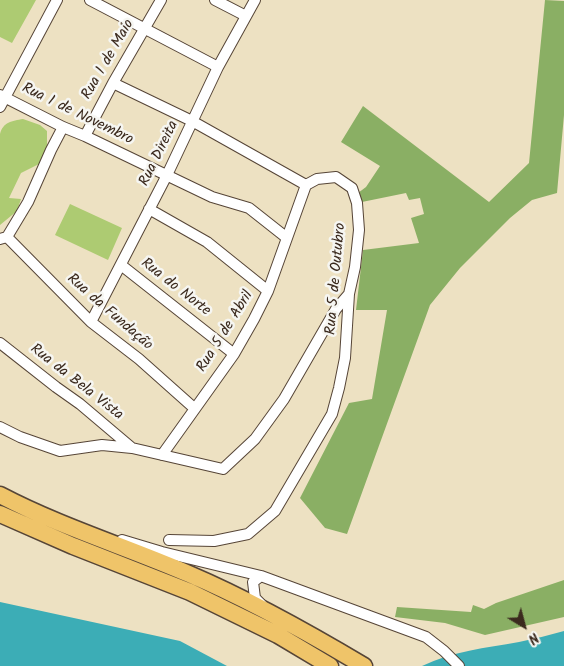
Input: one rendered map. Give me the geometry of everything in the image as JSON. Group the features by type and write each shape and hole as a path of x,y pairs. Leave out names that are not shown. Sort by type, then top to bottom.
{"main road":[{"path":"0,495 62,523 189,574 265,609 364,666"},
{"path":"0,514 82,550 190,592 278,635 330,666"}],"street":[{"path":"0,108 3,96 57,0"},
{"path":"90,0 218,67"},
{"name":"Rua 1 de Maio","path":"85,136 161,0"},
{"path":"215,0 246,16"},
{"name":"Rua Direita","path":"91,322 167,175 218,67 255,0"},
{"path":"113,83 192,121 306,185"},
{"name":"Rua 1 de Novembro","path":"3,96 63,127 212,197 249,208 287,238"},
{"path":"4,238 28,202 63,127"},
{"name":"Rua 5 de Outubro","path":"169,540 214,541 248,534 275,511 332,414 340,388 345,358 349,294 355,267 359,230 357,203 352,188 336,178 317,179 306,185"},
{"name":"Rua 5 de Abril","path":"162,455 234,354 254,319 268,291 306,185"},
{"path":"149,209 207,242 268,291"},
{"name":"Rua da Fundação","path":"4,238 91,322 139,359 194,408"},
{"name":"Rua do Norte","path":"121,265 234,354"},
{"path":"0,428 20,437 60,450 102,445 132,448 223,469 255,439 284,399 336,309 349,294"},
{"name":"Rua da Bela Vista","path":"0,343 80,404 132,448"},
{"path":"62,523 162,552 261,576 426,637 459,666"},
{"path":"261,576 253,582 254,591 255,598 265,609"}],"green space":[{"path":"0,0 36,0 12,43 0,37"},
{"path":"545,0 564,1 564,115 557,193 532,200 510,218 460,268 430,305 347,534 325,528 300,498 349,403 372,399 387,310 356,310 363,250 419,243 411,218 424,214 420,198 409,200 406,193 357,203 358,193 366,187 380,166 341,142 363,106 489,202 529,163"},
{"path":"23,119 40,125 47,131 47,147 39,164 21,173 9,198 21,199 17,211 0,225 0,134 3,127 12,121"},
{"path":"70,204 122,228 108,260 55,235"},
{"path":"564,580 564,617 485,635 445,623 395,617 397,607 471,612 473,605 484,609 496,603"}],"water":[{"path":"0,602 180,641 227,666 0,666"},
{"path":"564,631 564,666 422,666 457,653 525,641"}]}
